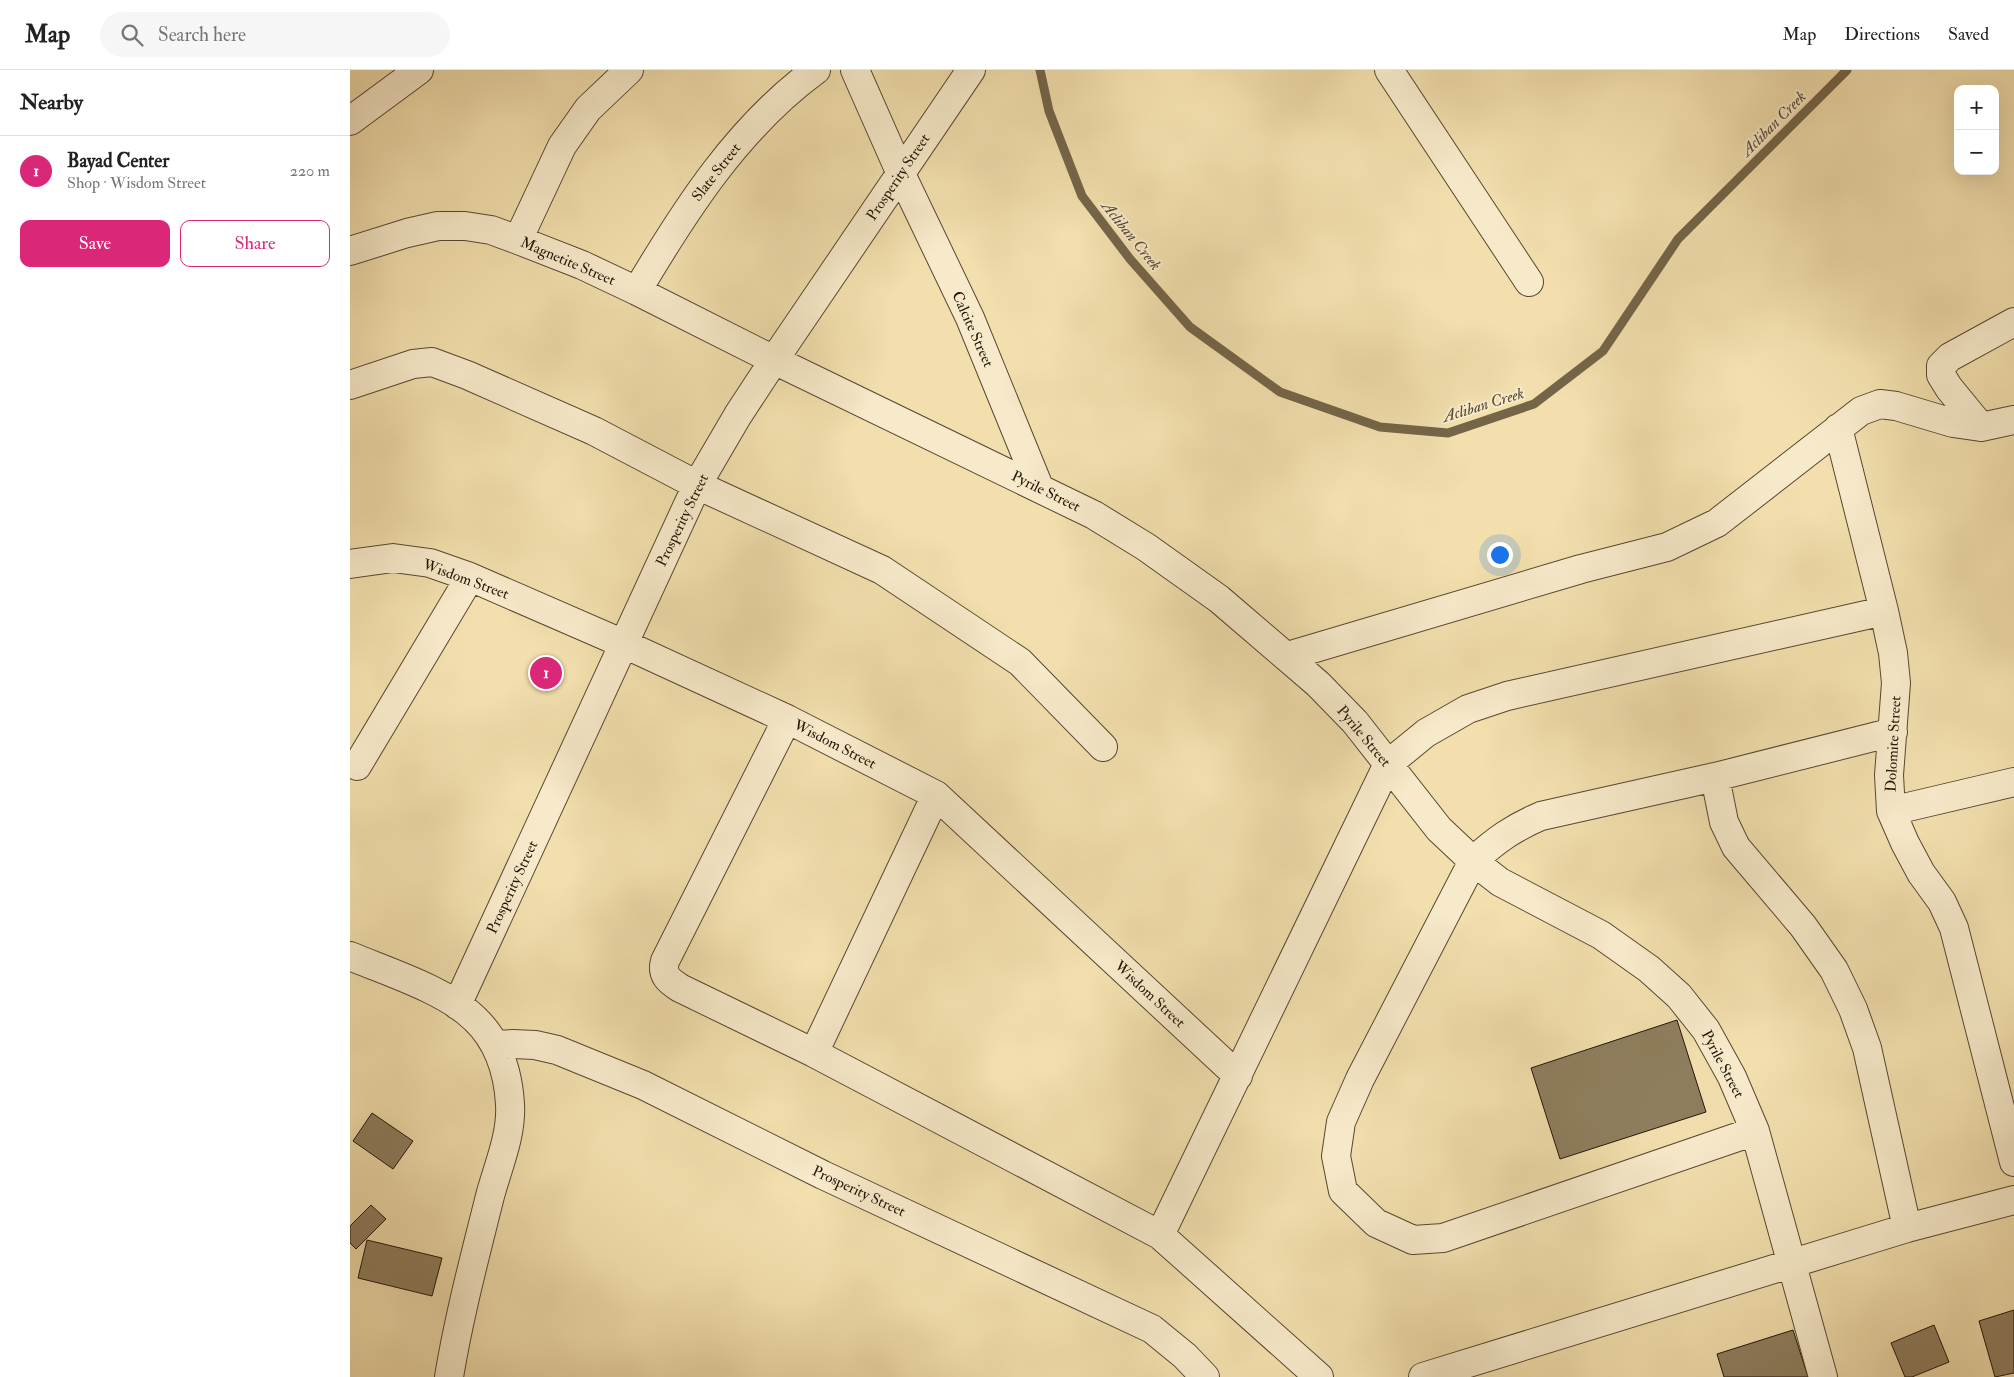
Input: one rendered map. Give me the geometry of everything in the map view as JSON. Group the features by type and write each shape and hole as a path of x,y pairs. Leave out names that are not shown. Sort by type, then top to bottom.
{"street":[{"path":"350,121 419,70"},
{"path":"518,240 562,146 588,109 629,70"},
{"name":"Slate Street","path":"637,291 673,230 727,156 778,102 816,70"},
{"name":"Calcite Street","path":"855,70 901,174 970,318 1039,487"},
{"name":"Prosperity Street","path":"458,1005 697,485 738,415 774,360 971,70"},
{"path":"1389,70 1529,282"},
{"name":"Magnetite Street","path":"350,251 407,233 438,226 482,228 518,240 582,266 637,291 774,360"},
{"path":"1981,427 1949,388 1941,375 1941,366 1950,357 2014,322"},
{"name":"Pyrile Street","path":"774,360 1039,487 1094,515 1146,547 1219,599 1288,656 1318,684 1355,722 1440,829 1474,861 1500,882 1601,935 1649,969 1679,996 1706,1030 1732,1077 1755,1131 1823,1377"},
{"path":"350,385 407,366 432,362 467,375 594,432 697,485 882,570 1020,662 1103,747"},
{"path":"1288,656 1667,547 1716,523 1782,474 1861,411 1880,404 1896,406 1953,423 1981,427 2014,420"},
{"name":"Dolomite Street","path":"1838,428 1893,652 1896,683 1889,775 1891,811 1921,873 1942,902 1954,928 2014,1162"},
{"name":"Wisdom Street","path":"350,564 393,558 430,563 470,577 624,644 787,719 936,796 1238,1076"},
{"path":"357,766 470,577"},
{"path":"1160,1236 1388,764 1426,733 1468,709 1508,696 1884,611"},
{"path":"787,719 669,952 663,968 666,976 680,988 814,1053 1160,1236 1319,1377"},
{"path":"1755,1131 1442,1238 1413,1240 1376,1223 1343,1192 1336,1156 1341,1122 1360,1079 1474,861 1496,840 1519,825 1542,816 1716,777 1893,732"},
{"path":"1716,777 1724,822 1736,847 1804,926 1834,970 1853,1009 1867,1048 1907,1228"},
{"path":"1891,811 2014,782"},
{"path":"814,1053 936,796"},
{"path":"350,956 430,990 458,1005 474,1017 486,1030 496,1045 505,1071 510,1105 508,1136 472,1268 449,1377"},
{"name":"Prosperity Street","path":"496,1045 535,1045 557,1050 643,1085 823,1175 1152,1329 1185,1356 1205,1377"},
{"path":"1423,1377 1907,1228 2014,1200"}],"building":[{"path":"1677,1020 1706,1112 1560,1159 1531,1068"},
{"path":"372,1113 413,1141 393,1169 353,1141"},
{"path":"371,1205 386,1219 356,1249 350,1243 350,1226"},
{"path":"367,1240 442,1258 432,1296 358,1278"},
{"path":"2014,1310 2014,1373 1995,1377 1979,1321"},
{"path":"1934,1325 1949,1362 1912,1377 1905,1377 1891,1343"},
{"path":"1793,1330 1808,1377 1724,1377 1717,1354"}],"waterway":[{"name":"Acliban Creek","path":"1040,70 1049,111 1082,196 1130,259 1190,327 1280,392 1380,427 1448,433 1534,404 1603,351 1678,239 1847,70"}],"place":[{"name":"Bayad Center","path":"546,673"}]}
